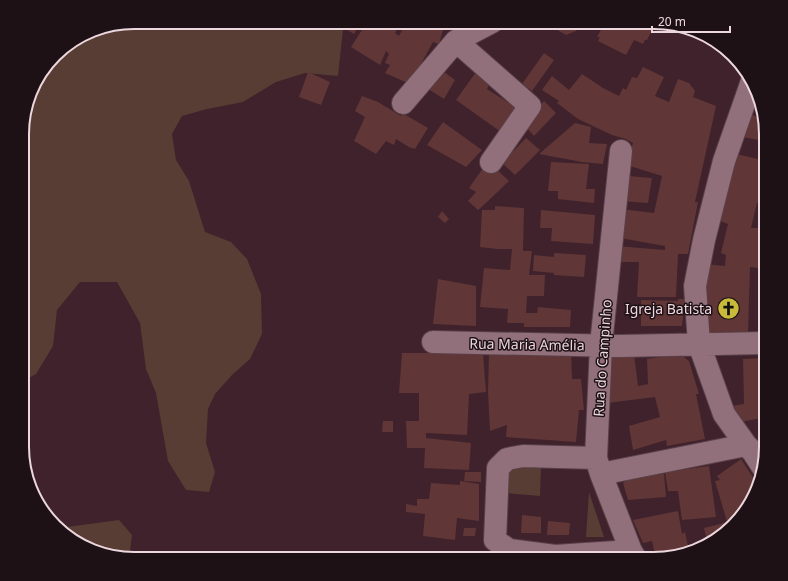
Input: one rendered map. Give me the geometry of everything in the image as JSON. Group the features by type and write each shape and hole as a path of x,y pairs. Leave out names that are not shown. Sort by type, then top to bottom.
{"street":[{"path":"403,103 456,41 479,29"},
{"path":"456,41 530,106 491,162"},
{"path":"749,90 724,161 704,240 696,286 699,344 724,414 758,460"},
{"name":"Rua do Campinho","path":"621,151 601,345 598,466 632,552"},
{"name":"Rua Maria Amélia","path":"433,342 601,345 759,343"},
{"path":"524,552 509,550 495,540 498,468 507,459 524,456 598,466 746,445"}],"shaded area":[{"path":"127,29 343,29 338,76 305,73 276,82 243,102 207,109 182,116 172,134 176,160 189,181 205,232 231,242 247,259 261,294 262,334 250,359 232,375 215,394 208,409 206,443 215,472 209,492 186,490 168,461 156,393 146,369 140,323 117,282 80,282 57,310 53,346 36,374 29,378 29,134 31,113 37,94 43,81 51,70 65,55 81,43 113,31"},
{"path":"541,465 540,496 506,493 506,468"},
{"path":"589,492 604,537 586,537"},
{"path":"119,520 132,535 130,552 113,550 94,544 81,538 66,527"}],"building":[{"path":"346,29 357,29 354,34"},
{"path":"363,29 397,29 395,33 399,36 402,29 443,30 439,44 433,42 410,84 385,73 390,65 385,63 389,54 386,51 380,65 351,47"},
{"path":"556,29 577,29 576,31 566,35"},
{"path":"601,29 652,30 647,40 645,40 643,44 634,40 626,55 598,41 600,37 597,37"},
{"path":"544,53 554,60 532,91 522,84"},
{"path":"643,67 664,77 655,96 669,102 678,79 689,83 695,91 693,97 716,106 695,202 698,202 688,254 678,254 676,297 637,297 639,262 615,262 616,246 665,250 665,246 620,238 621,209 654,213 662,176 626,166 633,143 578,119 557,103 559,101 542,90 552,76 569,90 582,74 603,88 619,96 623,88 626,90 632,77 637,78"},
{"path":"439,68 455,80 444,99 425,87"},
{"path":"308,72 330,82 321,105 299,97"},
{"path":"476,72 492,79 487,89 518,109 501,132 456,100"},
{"path":"362,96 378,102 401,116 402,112 428,128 415,149 396,139 394,145 386,141 376,154 354,141 365,117 355,111"},
{"path":"544,101 556,113 534,136 523,124"},
{"path":"742,109 758,118 759,140 736,136"},
{"path":"443,122 482,150 466,167 427,145"},
{"path":"575,123 591,127 589,143 607,144 603,164 582,162 539,154"},
{"path":"526,138 540,150 515,175 502,163"},
{"path":"732,153 759,159 759,203 757,203 751,228 758,228 759,222 759,268 750,267 748,333 710,334 705,264 725,266 726,255 721,253 728,224 717,220"},
{"path":"488,161 509,181 478,210 468,201 476,192 469,188"},
{"path":"551,162 589,164 586,189 595,189 594,203 558,199 558,191 548,191"},
{"path":"628,176 652,178 648,203 620,201"},
{"path":"495,206 524,208 523,251 532,251 529,275 545,275 544,296 527,296 526,313 537,313 538,307 571,310 570,327 524,327 524,323 507,323 508,309 480,307 484,268 510,270 512,249 480,247 482,210 495,210"},
{"path":"541,210 595,215 593,244 551,241 552,228 540,228"},
{"path":"442,211 449,219 445,223 438,217"},
{"path":"554,253 586,255 584,277 554,275 554,273 533,271 534,255 554,257"},
{"path":"438,279 476,286 476,326 433,324"},
{"path":"678,299 685,299 682,326 641,326 641,300 678,301"},
{"path":"571,352 572,379 581,379 584,410 579,410 576,442 506,437 507,425 490,431 488,392 489,353"},
{"path":"402,353 483,353 486,392 469,394 467,435 426,433 426,438 471,443 469,470 424,468 425,448 407,448 406,421 419,421 419,393 399,393"},
{"path":"606,354 634,354 638,386 648,384 647,359 666,355 684,357 689,361 699,394 696,394 705,439 667,446 666,440 633,450 629,426 660,417 655,397 607,403"},
{"path":"759,358 759,419 740,422 732,406 744,404 743,359"},
{"path":"383,421 393,421 393,432 382,432"},
{"path":"741,459 754,479 745,500 727,522 715,481 720,480 717,476"},
{"path":"709,466 716,517 682,520 678,491 668,491 665,472"},
{"path":"465,472 481,472 481,482 464,481"},
{"path":"664,474 666,497 628,500 623,483 630,477"},
{"path":"460,481 479,484 479,521 457,518 455,540 423,536 425,514 406,512 406,504 417,506 417,499 429,499 431,483 460,485"},
{"path":"678,511 682,534 685,532 688,546 668,551 654,552 652,541 643,543 633,520"},
{"path":"522,515 541,517 541,533 521,533"},
{"path":"548,521 570,523 569,535 547,535"},
{"path":"724,523 718,530 706,538 704,528"},
{"path":"464,528 476,528 475,536 463,536"}],"place":[{"name":"Igreja Batista","path":"728,308"}]}
